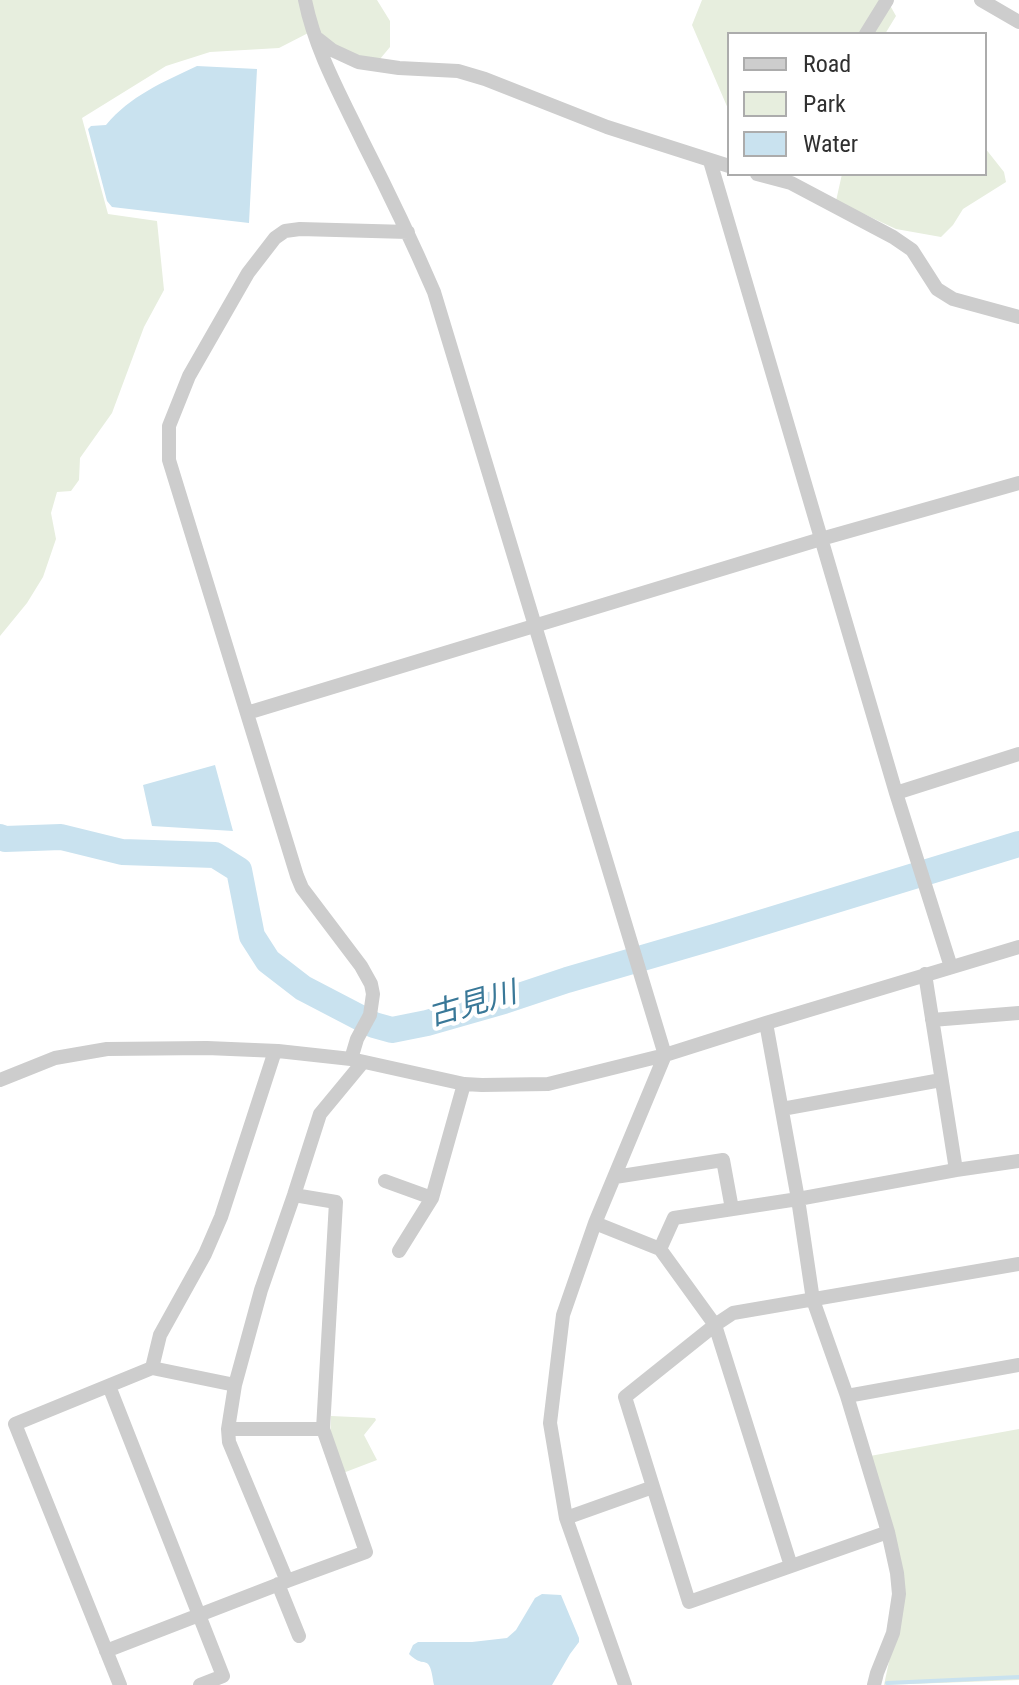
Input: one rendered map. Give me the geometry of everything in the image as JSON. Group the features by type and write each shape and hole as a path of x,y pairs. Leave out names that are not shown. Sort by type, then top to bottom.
{"street":[{"path":"305,0 314,36 333,80 434,292 665,1055 595,1223 563,1315 550,1423 566,1518 625,1685"},
{"path":"867,32 887,0"},
{"path":"981,0 1019,22"},
{"path":"314,36 332,50 358,62 458,71 607,127 727,165"},
{"path":"710,161 896,793 951,967"},
{"path":"792,178 912,250 937,289 953,299 1019,317"},
{"path":"299,1636 229,1442 228,1429 235,1385 261,1290 320,1114 357,1060 361,1030 370,1015 373,994 366,975 302,888 297,876 169,460 169,426 191,371 248,273 279,233 300,229 408,232"},
{"path":"247,713 821,539 1019,483"},
{"path":"896,793 1019,754"},
{"path":"0,1080 55,1058 107,1049 207,1048 275,1051 357,1060 464,1084 548,1084 665,1055 1019,947"},
{"path":"925,974 956,1170"},
{"path":"932,1020 1019,1013"},
{"path":"766,1023 813,1300 847,1396 888,1532 897,1573 899,1594 893,1633 874,1685"},
{"path":"152,1368 160,1335 205,1254 221,1217 275,1051"},
{"path":"782,1109 941,1080"},
{"path":"399,1251 432,1198 464,1084"},
{"path":"615,1177 723,1160 732,1209"},
{"path":"660,1249 674,1218 1019,1161"},
{"path":"385,1181 432,1198"},
{"path":"106,1651 366,1552 323,1429 336,1202 294,1195"},
{"path":"595,1223 660,1249 715,1325 791,1566"},
{"path":"888,1532 689,1602 625,1397 733,1313 1019,1264"},
{"path":"847,1396 1019,1365"},
{"path":"120,1685 15,1424 152,1368 235,1385"},
{"path":"109,1386 223,1676 200,1685"},
{"path":"228,1429 323,1429"},
{"path":"566,1518 653,1487"}],"green space":[{"path":"0,0 377,0 390,21 390,47 380,59 360,56 338,47 316,29 279,48 210,52 166,66 82,118 108,214 157,221 164,290 144,327 112,413 80,458 79,480 71,491 57,492 51,513 56,539 43,577 0,636"},
{"path":"702,0 887,0 896,16 886,32 727,32 727,106 692,25"},
{"path":"987,151 1004,172 1006,182 963,209 941,237 896,229 836,201 842,176 987,176"},
{"path":"331,1416 375,1418 364,1435 377,1460 343,1473 330,1440"},
{"path":"1019,1429 1019,1680 884,1685 900,1610 870,1456"}],"water":[{"path":"197,66 257,69 249,223 112,207 107,201 88,129 106,125 136,98"},
{"path":"215,765 233,831 152,826 143,785"},
{"path":"542,1594 561,1595 579,1638 552,1685 434,1685 428,1664 409,1654 418,1642 472,1642 507,1638 516,1630 535,1598"}],"waterway":[{"name":"古見川","path":"0,837 61,837 122,852 215,855 239,870 252,936 268,961 303,988 374,1025 392,1030 504,1001 1019,844"},
{"path":"887,1683 1019,1677"}]}
